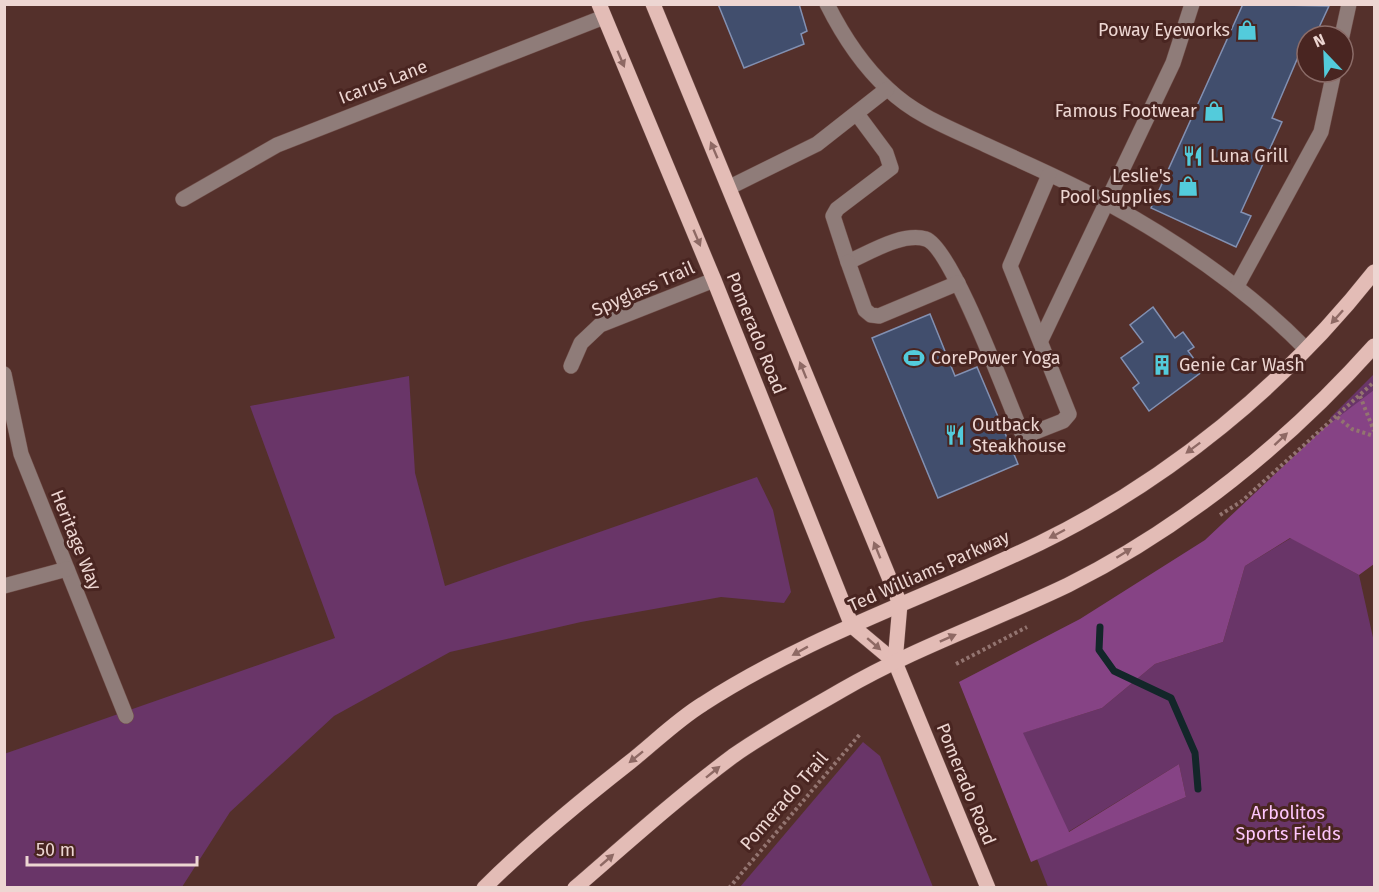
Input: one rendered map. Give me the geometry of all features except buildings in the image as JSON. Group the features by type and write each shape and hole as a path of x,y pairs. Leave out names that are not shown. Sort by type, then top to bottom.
{"main road":[{"name":"Pomerado Road","path":"653,4 900,604 895,662 988,888"},
{"name":"Pomerado Road","path":"601,10 714,280 852,626 895,662"},
{"name":"Ted Williams Parkway","path":"484,888 529,842 702,704 820,640 1040,543 1144,483 1194,448 1252,400 1306,349 1374,272"},
{"path":"575,888 639,832 735,755 843,689 895,662 1068,585 1184,514 1247,469 1274,446 1374,346"}],"street":[{"path":"826,4 849,42 887,89 927,118 1108,203 1184,249 1237,286 1272,315 1306,349"},
{"path":"1041,340 1173,63 1192,4"},
{"path":"1345,24 1349,4"},
{"name":"Icarus Lane","path":"183,199 277,145 601,10"},
{"path":"1237,286 1321,132 1331,84"},
{"path":"730,187 811,147 887,89"},
{"path":"857,114 886,153 891,168 837,209 833,216 865,310 871,315 879,316 958,283"},
{"path":"848,262 903,240 915,238 927,240 945,257 958,283 1021,431 1025,436 1064,421 1069,414 1010,266 1049,175"},
{"name":"Spyglass Trail","path":"571,366 581,343 600,326 714,280"},
{"name":"Heritage Way","path":"4,374 21,454 126,716"},
{"path":"4,586 67,569"}],"path":[{"path":"1360,396 1374,434"},
{"path":"1337,417 1352,429 1374,434"},
{"name":"Pomerado Trail","path":"729,888 861,733"}],"green space":[{"path":"1374,374 1374,545 1355,463 1330,418"},
{"path":"409,376 415,473 445,586 757,477 773,510 791,592 784,603 721,597 581,622 450,652 334,716 230,812 182,887 5,887 4,754 335,638 250,406"},
{"name":"Arbolitos Sports Fields","path":"1291,538 1359,575 1374,642 1374,887 1048,887 1037,859 1186,797 1179,764 1068,832 1022,733 1102,708 1155,664 1223,642 1245,566"},
{"path":"863,742 880,756 933,887 740,887"}],"shaded area":[{"path":"1374,390 1374,564 1359,575 1290,538 1245,566 1223,642 1155,664 1102,708 1023,733 1069,832 1179,764 1186,797 1031,862 959,682 1080,619 1205,540 1324,428"}],"waterway":[{"path":"1100,627 1099,650 1114,671 1171,698 1195,753 1198,789"}],"place":[{"name":"Poway Eyeworks","path":"1247,30"},
{"name":"Famous Footwear","path":"1214,111"},
{"name":"Luna Grill","path":"1193,156"},
{"name":"Leslie's Pool Supplies","path":"1188,186"},
{"name":"CorePower Yoga","path":"914,358"},
{"name":"Genie Car Wash","path":"1162,365"},
{"name":"Outback Steakhouse","path":"955,435"}]}
